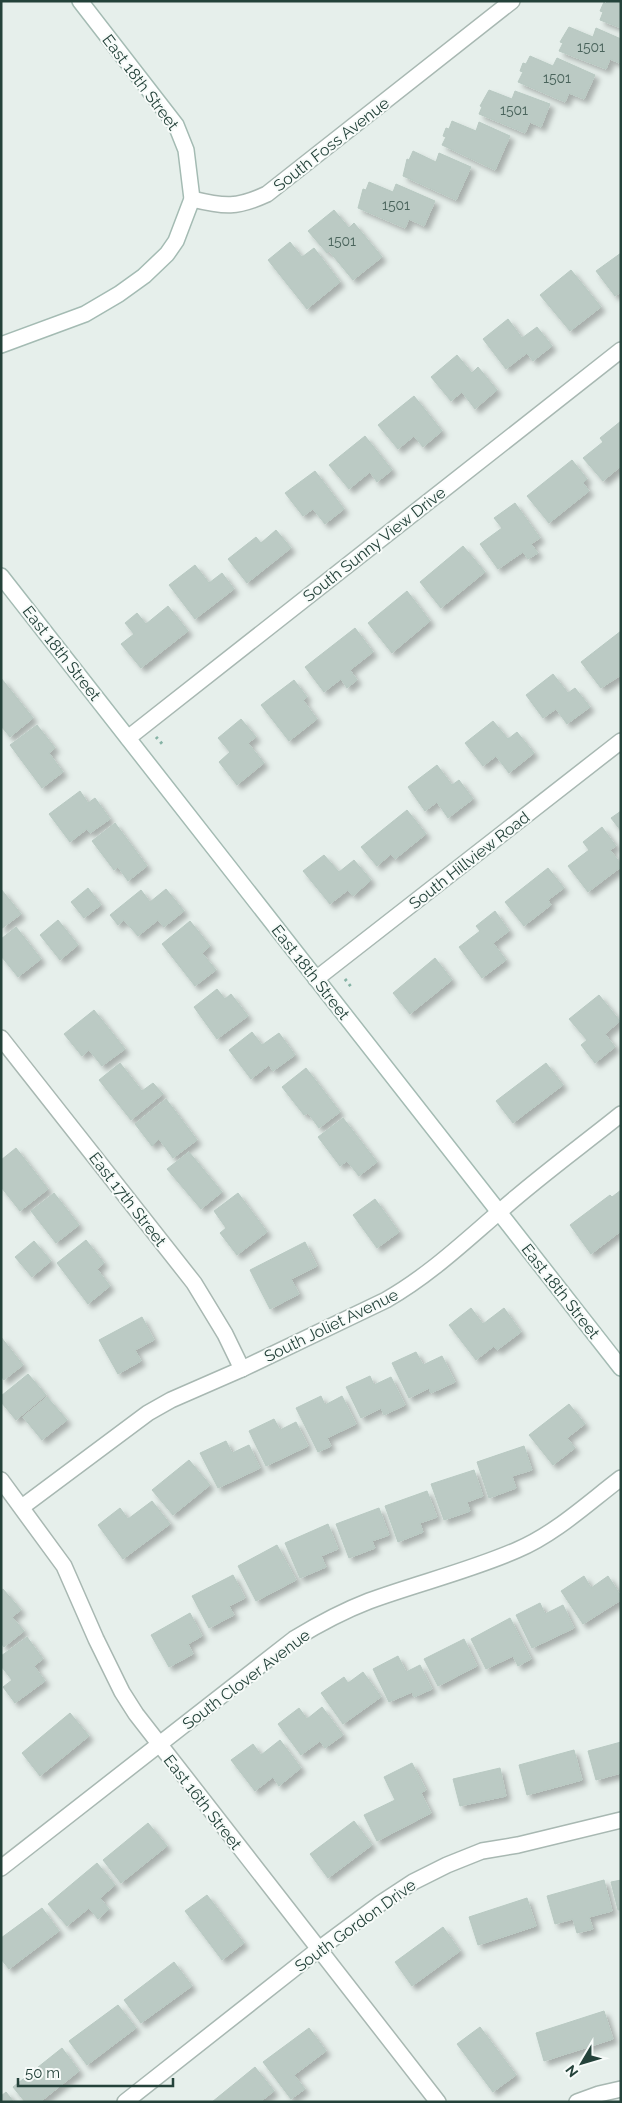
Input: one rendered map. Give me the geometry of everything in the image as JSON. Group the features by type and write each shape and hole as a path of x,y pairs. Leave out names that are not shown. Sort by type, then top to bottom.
{"street":[{"name":"East 18th Street","path":"80,1 176,125 186,150 192,198"},
{"name":"South Foss Avenue","path":"192,198 213,204 233,206 267,194 512,1"},
{"path":"1,345 85,314 119,294 144,276 167,254 176,242 192,198"},
{"name":"South Sunny View Drive","path":"128,738 621,350"},
{"name":"East 18th Street","path":"1,576 621,1368"},
{"name":"South Hillview Road","path":"316,979 621,741"},
{"name":"East 17th Street","path":"1,1038 194,1283 225,1334 242,1369"},
{"name":"South Joliet Avenue","path":"22,1507 148,1413 171,1400 242,1369 386,1300 407,1288 448,1257 499,1212 621,1114"},
{"name":"South Clover Avenue","path":"1,1868 294,1640 314,1627 367,1602 469,1569 519,1550 569,1518 621,1478"},
{"name":"East 16th Street","path":"1,1480 64,1566 122,1692 159,1746 438,2102"},
{"name":"South Gordon Drive","path":"125,2102 319,1949 380,1903 413,1882 447,1865 482,1851 518,1845 621,1820"},
{"path":"577,2102 621,2089"}],"building":[{"path":"607,1 621,1 621,28 600,20 603,12 600,11 604,2 606,4"},
{"path":"569,27 593,37 596,28 621,39 621,58 619,63 610,59 606,69 559,51 563,43 560,42"},
{"path":"530,56 553,66 557,58 595,75 584,99 569,93 565,102 518,82 523,72 520,71 523,63 526,64"},
{"path":"489,90 512,99 515,91 550,104 541,127 530,122 525,133 479,114 482,107 480,106"},
{"path":"452,121 476,131 479,122 510,136 495,170 442,145 446,137 443,136 446,128 449,129"},
{"path":"413,151 436,162 439,153 471,167 456,200 403,176 407,159 409,160"},
{"path":"369,182 393,192 396,184 435,201 424,226 409,219 405,228 358,208 363,189 366,190"},
{"path":"334,210 349,228 354,223 382,257 353,280 329,251 327,253 308,231"},
{"path":"290,242 302,257 314,248 340,282 307,309 268,260"},
{"path":"621,253 621,292 615,296 596,271"},
{"path":"571,270 601,307 570,331 540,295"},
{"path":"508,319 522,338 537,327 552,346 533,361 527,353 506,369 483,339"},
{"path":"457,355 472,373 478,367 497,390 475,409 462,392 451,401 431,377"},
{"path":"414,396 442,431 423,447 414,436 398,449 378,425"},
{"path":"621,421 621,466 603,481 583,458 603,442 600,438"},
{"path":"365,436 392,470 377,482 370,472 349,489 329,465"},
{"path":"572,460 587,479 583,483 589,491 549,523 527,496"},
{"path":"315,471 344,509 325,524 313,509 303,516 285,493"},
{"path":"515,503 540,538 531,544 538,553 528,559 523,552 498,569 480,544 502,528 494,518"},
{"path":"276,530 291,548 247,583 228,559 256,537 261,543"},
{"path":"463,546 485,572 441,608 420,582"},
{"path":"195,565 209,583 222,573 234,589 195,619 169,585"},
{"path":"407,591 430,621 392,653 368,623"},
{"path":"168,606 188,631 141,668 121,644 134,634 125,623 137,613 146,624"},
{"path":"355,628 373,652 350,670 357,680 347,688 341,679 324,692 305,667"},
{"path":"621,631 621,675 601,688 581,662"},
{"path":"553,674 568,693 575,688 590,707 567,724 556,709 543,718 526,695"},
{"path":"1,678 33,718 10,737 1,726"},
{"path":"294,680 307,697 303,700 317,719 289,741 261,705"},
{"path":"241,719 256,737 248,743 264,763 237,785 219,762 230,752 218,738"},
{"path":"493,721 508,739 517,732 534,753 509,773 496,756 483,766 465,743"},
{"path":"37,725 55,748 49,753 63,772 42,788 10,745"},
{"path":"437,765 452,785 459,780 473,799 448,818 437,802 425,811 408,787"},
{"path":"80,791 88,803 95,798 110,819 90,833 87,829 70,842 49,814"},
{"path":"407,810 426,834 395,859 391,854 377,866 361,847"},
{"path":"621,811 621,831 611,818"},
{"path":"115,823 147,866 128,881 118,867 114,870 92,841"},
{"path":"602,827 616,846 610,850 621,864 621,867 588,892 568,866 589,850 583,842"},
{"path":"324,855 339,872 354,860 371,880 353,896 348,890 330,904 303,871"},
{"path":"548,868 564,888 548,900 551,905 524,926 505,902"},
{"path":"88,888 101,905 84,918 71,902"},
{"path":"1,889 21,914 1,929"},
{"path":"166,889 184,911 164,927 158,920 138,936 124,920 118,925 110,915 141,890 150,902"},
{"path":"495,911 509,931 493,943 506,960 482,978 459,947 480,931 476,926"},
{"path":"58,920 78,945 60,960 40,935"},
{"path":"190,921 210,946 202,953 216,970 195,986 162,944"},
{"path":"16,927 41,959 18,977 1,956 1,939"},
{"path":"435,958 452,980 410,1014 393,993"},
{"path":"217,989 225,999 231,994 248,1016 217,1039 194,1007"},
{"path":"599,995 620,1021 605,1034 615,1047 595,1063 581,1045 587,1040 569,1019"},
{"path":"94,1010 125,1049 102,1066 89,1050 82,1056 64,1034"},
{"path":"252,1032 262,1045 279,1033 295,1055 273,1071 269,1065 251,1079 229,1050"},
{"path":"120,1063 142,1091 153,1083 163,1094 131,1120 99,1080"},
{"path":"546,1063 563,1085 513,1123 496,1101"},
{"path":"306,1068 340,1112 319,1128 308,1113 304,1115 282,1087"},
{"path":"166,1099 197,1140 173,1158 159,1139 152,1146 135,1124"},
{"path":"343,1118 377,1162 359,1176 347,1161 340,1166 318,1137"},
{"path":"16,1148 48,1189 20,1211 1,1187 1,1160"},
{"path":"189,1152 222,1192 201,1209 167,1169"},
{"path":"621,1190 621,1231 591,1254 570,1225 610,1195 612,1197"},
{"path":"54,1193 79,1225 56,1243 31,1211"},
{"path":"238,1193 267,1232 237,1255 220,1233 226,1228 214,1211"},
{"path":"375,1199 399,1232 377,1248 353,1215"},
{"path":"86,1240 104,1263 97,1269 110,1286 88,1304 57,1263"},
{"path":"34,1241 51,1261 32,1277 15,1257"},
{"path":"305,1242 317,1266 291,1279 299,1294 270,1309 250,1270"},
{"path":"471,1308 483,1324 504,1308 521,1332 497,1350 494,1346 476,1360 449,1325"},
{"path":"142,1317 154,1340 135,1350 141,1361 118,1374 99,1340"},
{"path":"1,1337 23,1365 4,1380 1,1376"},
{"path":"416,1352 423,1365 442,1356 455,1382 431,1393 429,1388 409,1398 392,1363"},
{"path":"28,1374 46,1395 16,1420 1,1402 1,1396"},
{"path":"370,1376 374,1385 391,1377 405,1405 384,1415 381,1408 361,1418 346,1387"},
{"path":"321,1396 325,1405 342,1396 356,1424 327,1438 331,1446 318,1452 296,1408"},
{"path":"47,1397 67,1420 42,1440 23,1417"},
{"path":"569,1404 585,1424 567,1438 575,1448 553,1465 529,1435"},
{"path":"274,1419 280,1430 296,1422 308,1446 266,1466 249,1431"},
{"path":"226,1441 232,1453 249,1445 260,1468 218,1488 200,1453"},
{"path":"524,1446 532,1470 512,1476 516,1488 489,1498 477,1462"},
{"path":"189,1460 210,1485 173,1515 152,1490"},
{"path":"474,1470 483,1496 467,1502 470,1511 444,1520 431,1484"},
{"path":"427,1491 437,1517 420,1523 423,1532 398,1542 385,1506"},
{"path":"152,1501 170,1524 123,1559 98,1525 120,1508 128,1519"},
{"path":"379,1508 389,1535 372,1541 375,1548 349,1558 336,1524"},
{"path":"328,1524 338,1549 321,1556 326,1567 300,1578 285,1543"},
{"path":"277,1545 296,1580 256,1601 238,1566"},
{"path":"233,1575 245,1598 229,1606 234,1615 209,1628 192,1596"},
{"path":"584,1576 591,1588 608,1576 621,1596 621,1600 583,1624 561,1591"},
{"path":"3,1589 21,1610 12,1617 24,1631 4,1647 1,1643 1,1590"},
{"path":"540,1603 545,1614 563,1605 574,1628 532,1648 516,1615"},
{"path":"190,1613 202,1636 188,1644 193,1654 169,1667 151,1635"},
{"path":"510,1618 531,1659 518,1666 513,1656 486,1669 471,1639"},
{"path":"27,1637 43,1659 34,1666 45,1681 15,1703 3,1687 12,1680 1,1666 1,1656"},
{"path":"464,1639 477,1666 438,1686 424,1659"},
{"path":"398,1656 406,1672 420,1665 432,1689 414,1697 412,1692 389,1702 373,1669"},
{"path":"363,1672 381,1697 343,1724 321,1693 344,1677 348,1683"},
{"path":"322,1707 343,1735 325,1748 320,1741 301,1755 278,1724 299,1708 307,1719"},
{"path":"70,1713 89,1736 40,1776 22,1753"},
{"path":"280,1740 301,1768 279,1786 273,1777 255,1791 231,1760 253,1744 261,1755"},
{"path":"621,1742 621,1773 596,1780 588,1751"},
{"path":"574,1750 582,1780 527,1795 519,1765"},
{"path":"412,1763 426,1790 421,1793 431,1813 377,1841 364,1815 395,1800 384,1777"},
{"path":"500,1768 506,1796 460,1806 453,1779"},
{"path":"354,1821 372,1845 328,1878 310,1854"},
{"path":"148,1823 167,1846 121,1883 103,1860"},
{"path":"97,1863 115,1885 100,1898 109,1909 98,1919 89,1908 67,1926 48,1904"},
{"path":"604,1880 612,1911 589,1917 593,1929 577,1933 573,1919 555,1924 547,1896"},
{"path":"621,1880 621,1910 618,1910 611,1882"},
{"path":"207,1895 244,1943 222,1960 185,1911"},
{"path":"527,1898 536,1926 478,1945 469,1917"},
{"path":"42,1908 59,1931 9,1969 1,1959 1,1938"},
{"path":"443,1927 460,1951 412,1986 395,1962"},
{"path":"174,1962 192,1986 141,2023 124,2000"},
{"path":"118,2005 136,2028 87,2065 69,2041"},
{"path":"604,2011 613,2039 544,2061 536,2033"},
{"path":"480,2027 516,2075 493,2092 457,2044"},
{"path":"309,2028 326,2051 294,2075 305,2089 291,2099 263,2062"},
{"path":"62,2048 79,2071 40,2102 25,2102 13,2087"},
{"path":"255,2067 274,2091 260,2102 212,2102"},
{"path":"6,2092 14,2102 1,2102 1,2096"}]}
